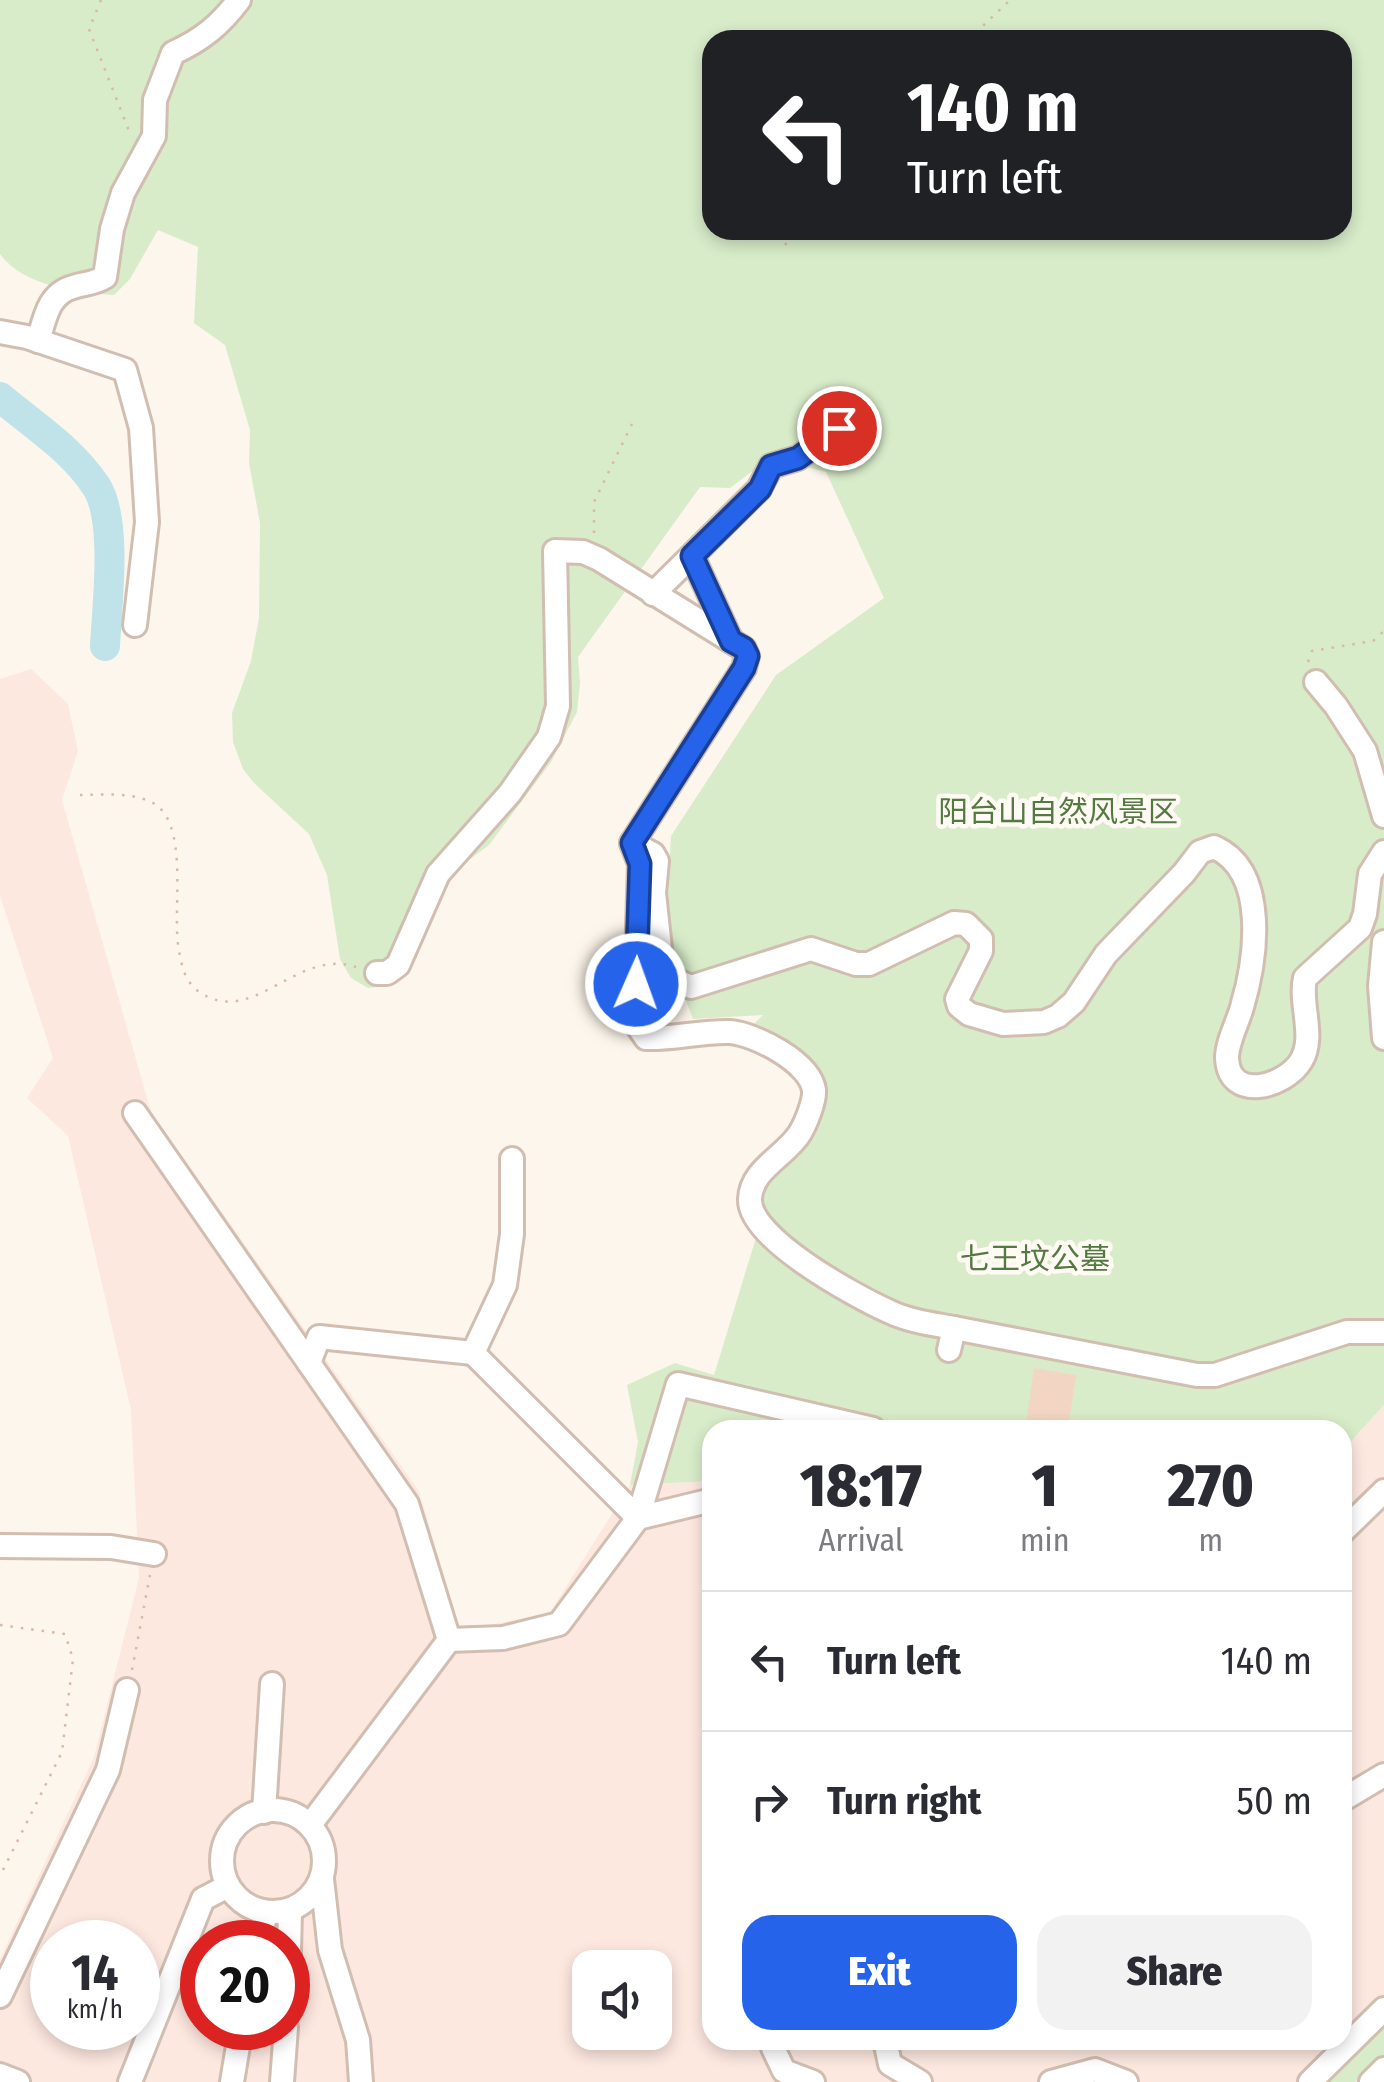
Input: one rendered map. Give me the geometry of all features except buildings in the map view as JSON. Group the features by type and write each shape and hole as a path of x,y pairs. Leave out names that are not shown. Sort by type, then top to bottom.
{"street":[{"path":"38,340 49,305 58,293 92,285 104,276 112,229 124,193 154,136 155,100 173,53 198,42 220,24 238,0"},
{"path":"0,332 38,340 125,370 141,428 147,522 135,625"},
{"path":"653,594 760,489 771,466 798,458 839,428"},
{"path":"376,973 387,973 398,966 438,874 510,793 549,736 558,706 555,551 584,552 599,559 744,648 748,656 632,843"},
{"path":"692,556 731,641"},
{"path":"1316,682 1365,752 1384,816"},
{"path":"632,843 657,860 654,893 662,967 671,978 691,987 811,949 856,964 869,964 954,923 966,924 982,939 981,951 957,1000 959,1006 970,1014 1003,1024 1044,1022 1074,1002 1106,954 1200,852 1214,847 1233,857 1251,900 1251,974 1227,1054 1229,1068 1252,1087 1284,1080 1300,1062 1307,1048 1305,978 1360,928 1370,874 1384,852"},
{"path":"632,843 640,864 635,1022 646,1038 732,1032 785,1052 810,1078 814,1094 799,1134 755,1180 750,1199 753,1218 773,1240 829,1278 890,1312 952,1339 1216,1375 1347,1332 1384,1332"},
{"path":"1384,942 1380,986 1384,1038"},
{"path":"135,1114 407,1504 449,1640"},
{"path":"473,1352 505,1285 512,1234 512,1160"},
{"path":"309,1363 319,1337 473,1352 638,1518"},
{"path":"449,1640 503,1638 559,1624 638,1518 678,1384 833,1420"},
{"path":"1352,1522 1384,1491"},
{"path":"638,1518 702,1502"},
{"path":"0,1546 111,1547 154,1554"},
{"path":"310,1825 449,1640"},
{"path":"264,1812 272,1684"},
{"path":"0,1996 108,1770 128,1690"},
{"path":"1352,1794 1384,1775"},
{"path":"278,1912 243,1904 228,1886 222,1864 229,1834 241,1821 277,1810 310,1825 324,1849 322,1879 330,1950 358,2040 361,2082"},
{"path":"272,1920 278,1912 311,1898 322,1879"},
{"path":"130,2082 203,1899 228,1886"},
{"path":"278,1912 279,1920"},
{"path":"1352,2041 1384,2009"},
{"path":"232,2082 237,2050"},
{"path":"282,2082 284,2050"},
{"path":"774,2050 784,2071 812,2082"},
{"path":"887,2050 890,2064 920,2082"},
{"path":"1310,2082 1342,2050"},
{"path":"1370,2082 1384,2069"},
{"path":"1052,2082 1095,2070 1126,2082"},
{"path":"0,2075 18,2082"}],"path":[{"path":"101,0 89,28 92,41 127,130 145,152"},
{"path":"978,30 1010,0"},
{"path":"785,245 789,240"},
{"path":"599,559 592,526 594,502 632,424"},
{"path":"1316,682 1308,661 1312,651 1372,641 1384,631"},
{"path":"80,796 112,794 147,800 161,807 170,821 176,838 177,945 183,972 196,990 228,1004 253,998 304,970 322,965 349,965 376,973"},
{"path":"128,1690 154,1554"},
{"path":"0,1626 65,1634 73,1659 62,1752 0,1876"}],"shaded area":[{"path":"31,669 68,704 78,751 62,800 151,1112 419,1491 460,1630 549,1614 630,1485 702,1481 702,2050 1352,2050 1352,1440 1384,1405 1384,2082 0,2082 0,1959 94,1757 139,1578 131,1410 68,1136 27,1098 53,1058 0,896 0,679"}],"green space":[{"name":"阳台山自然风景区","path":"0,0 1384,0 1384,1405 1352,1440 1352,1420 702,1420 702,1481 630,1485 638,1442 627,1385 675,1363 714,1375 759,1228 745,1216 790,1134 807,1083 790,1058 739,1038 763,1015 693,1019 680,985 664,980 659,894 669,871 671,836 776,675 884,598 826,472 776,459 730,488 700,487 578,657 577,712 551,762 489,845 461,866 439,890 401,967 383,986 368,988 351,978 340,959 327,875 309,834 254,783 243,769 233,742 232,713 251,661 259,618 260,523 249,463 250,430 225,345 194,323 198,247 158,230 130,279 114,295 52,286 10,265 0,254"},
{"path":"1384,2017 1384,2055 1355,2082 1322,2082"}],"waterway":[{"path":"0,397 76,460 103,501 110,563 105,646"}],"route":[{"path":"636,984 640,864 632,843 748,656 744,648 731,641 692,556 760,489 771,466 798,458 839,428"}],"park label":[{"name":"七王坟公墓","path":"1035,1259"}]}
